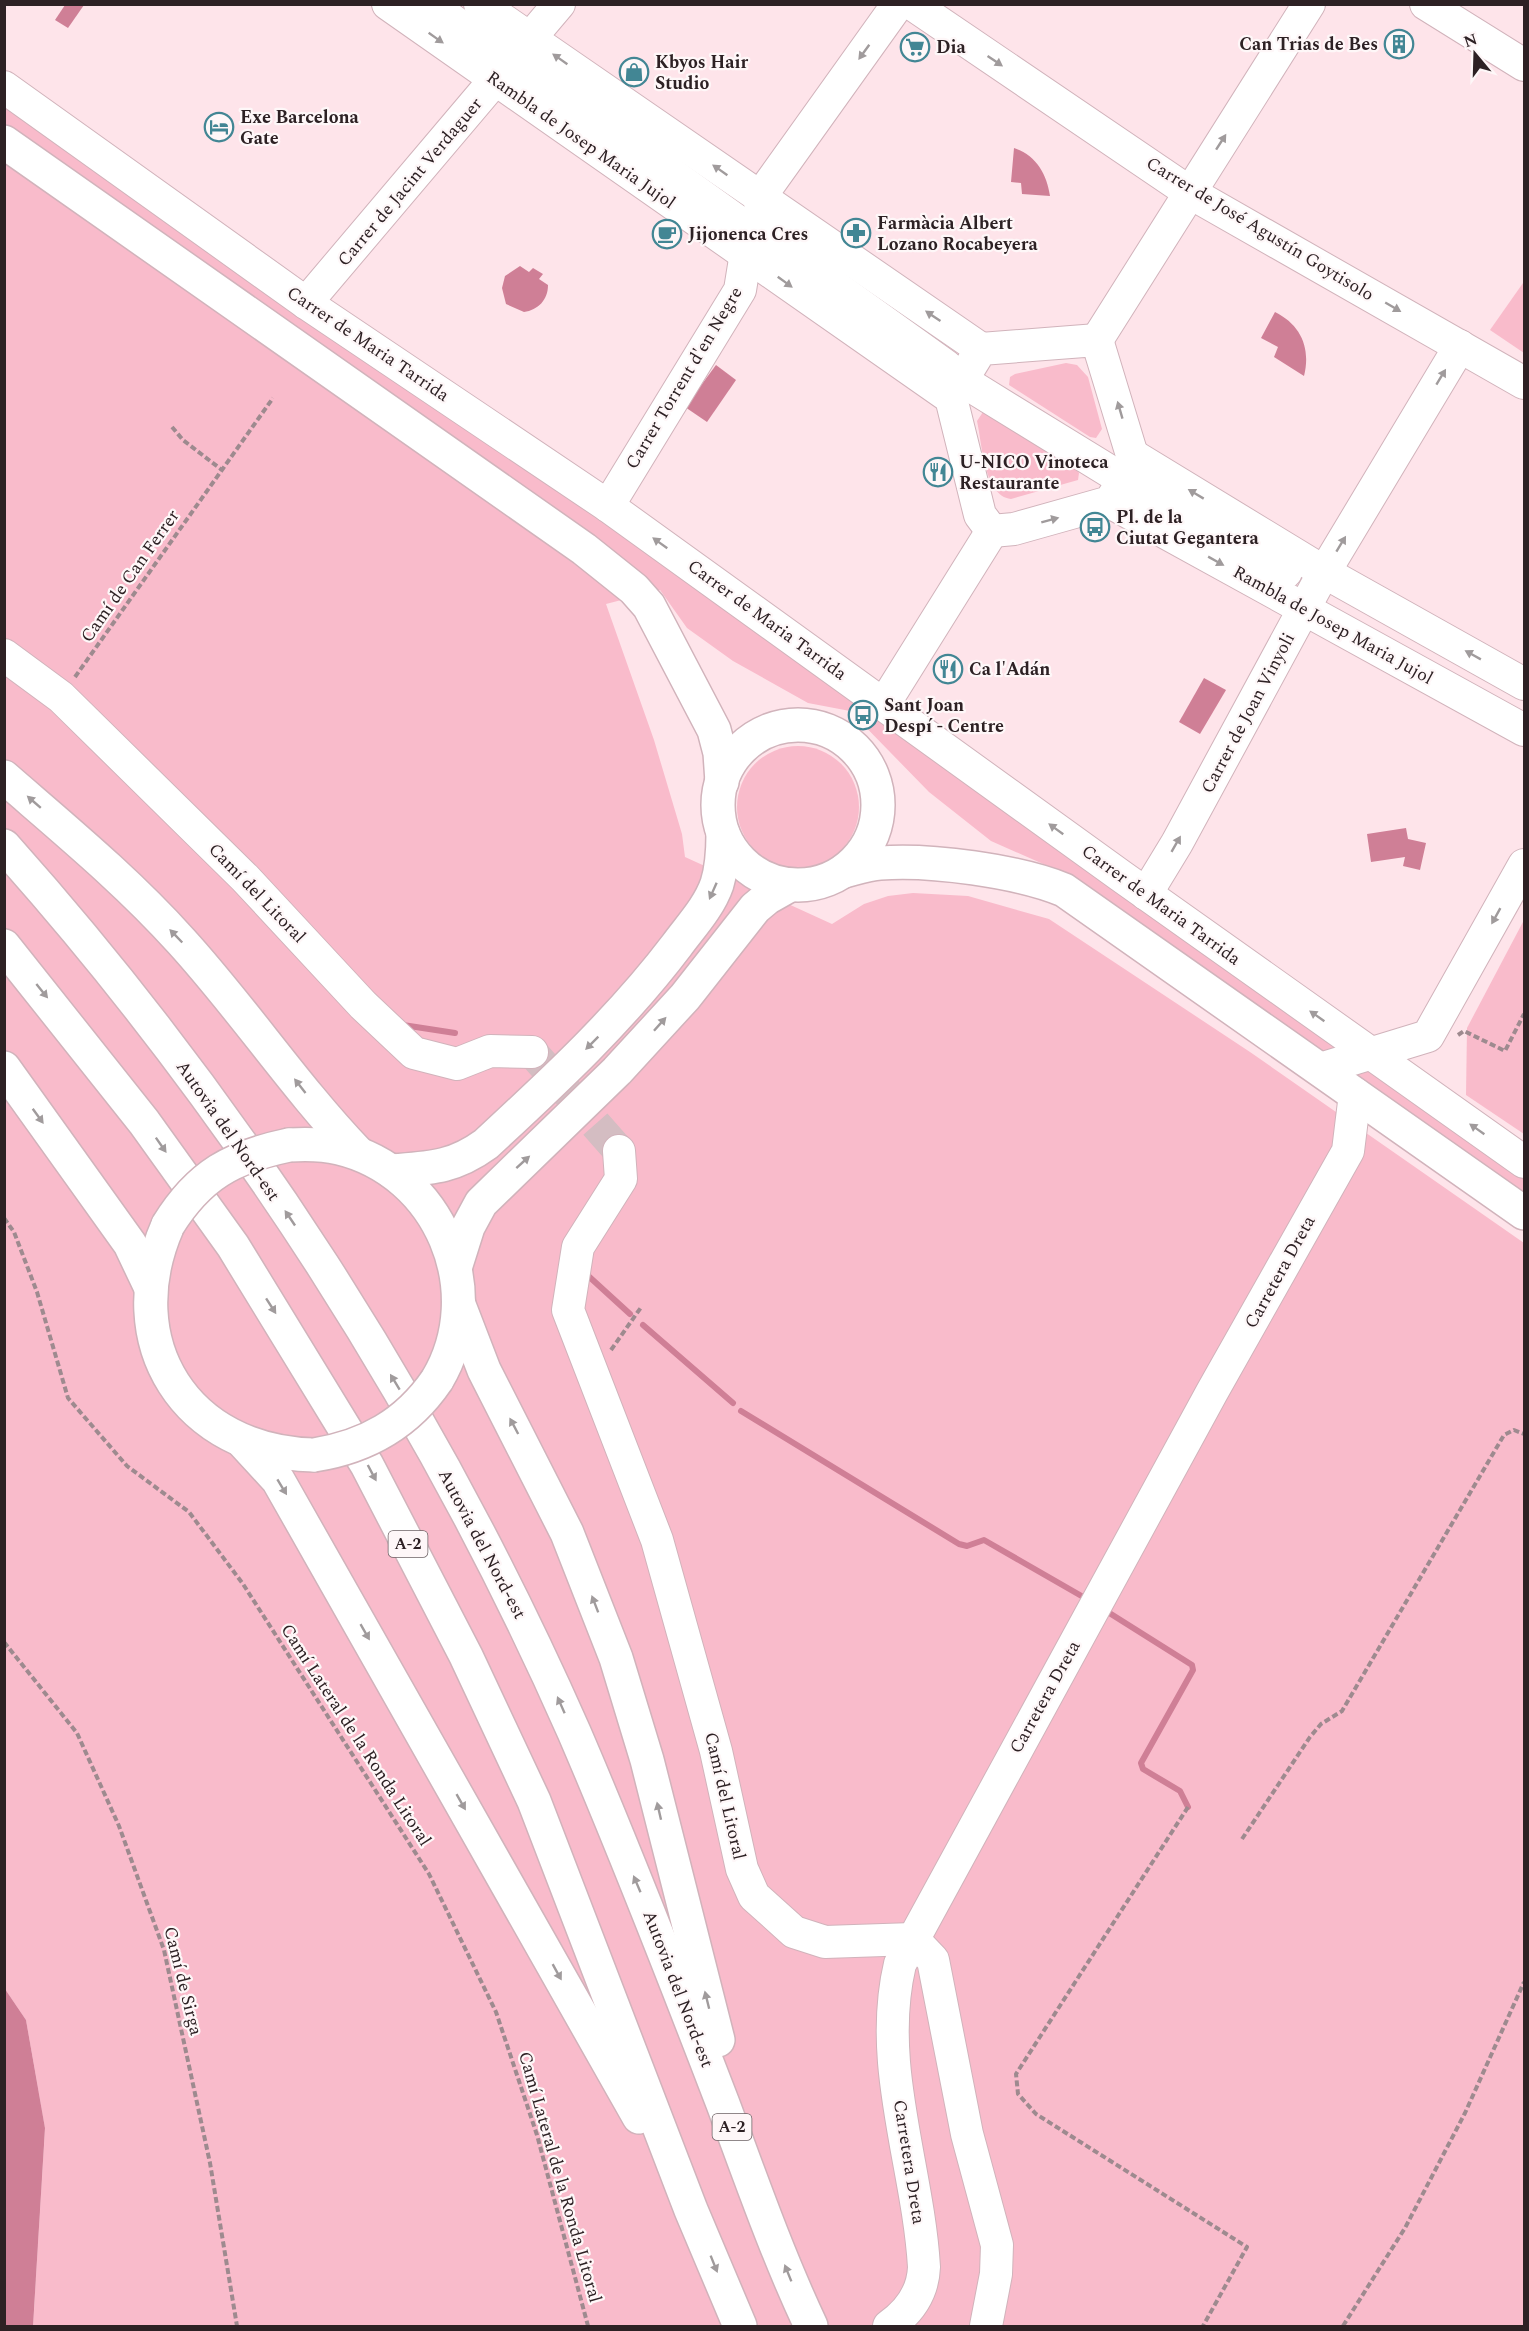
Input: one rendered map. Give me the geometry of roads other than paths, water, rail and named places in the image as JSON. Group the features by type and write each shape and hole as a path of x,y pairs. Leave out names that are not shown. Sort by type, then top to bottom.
{"main road":[{"path":"4,141 615,573 649,606 701,701 718,740 722,782 718,808 723,834 722,863 716,886 706,907 650,981 593,1043 495,1136 471,1155 446,1166 391,1171"},
{"path":"701,701 725,715 780,728"},
{"path":"722,782 732,759 743,747 764,733 780,728 799,725 819,728 837,735 850,744 869,767 877,788 879,804 876,827 870,842 856,861 844,871"},
{"path":"4,777 92,853 180,940 309,1099 358,1153"},
{"path":"879,804 897,836 910,850 932,864"},
{"path":"723,834 734,853 749,869 769,880 790,885 818,883 844,871 878,863 932,864 1045,882 1064,890 1524,1212"},
{"name":"Autovia del Nord-est","path":"4,846 103,959 228,1126 357,1319 407,1403 524,1623 574,1734 663,1946 759,2199 811,2326"},
{"path":"456,1265 468,1227 481,1203 617,1071 685,997 755,908 790,885"},
{"name":"A-2","path":"4,946 144,1122 232,1246 367,1465 466,1656 534,1801 691,2210 740,2326"},
{"path":"4,1068 130,1244 150,1286"},
{"path":"244,1443 281,1453 314,1455 355,1446 390,1429 417,1407 437,1380 451,1353 460,1288 456,1265 441,1226 418,1194 391,1171 358,1153 338,1147 289,1145 251,1154 216,1172 198,1186 168,1225 154,1261 149,1307 156,1343 179,1391 208,1421 244,1443 278,1480 691,2210"},
{"path":"459,1305 484,1370 567,1533 616,1658 647,1760 759,2199"}],"street":[{"name":"Rambla de Josep Maria Jujol","path":"388,4 513,61 760,197 981,349"},
{"name":"Rambla de Josep Maria Jujol","path":"430,4 513,61 961,392 1119,477 1317,591 1524,730"},
{"name":"Rambla de Josep Maria Jujol","path":"480,4 513,61"},
{"name":"Carrer de Jacint Verdaguer","path":"306,303 559,4"},
{"name":"Carrer Torrent d'en Negre","path":"608,506 740,290 761,215 760,197 898,4"},
{"name":"Carrer de José Agustín Goytisolo","path":"912,4 1189,192 1524,383"},
{"path":"992,531 1014,529 1119,477 1097,340 1310,4"},
{"path":"1426,4 1524,65"},
{"name":"Carrer de Maria Tarrida","path":"4,87 306,303 608,506 1146,894 1524,1162"},
{"name":"Rambla de Josep Maria Jujol","path":"753,239 946,366"},
{"path":"992,531 980,515 961,392 981,349 1097,340"},
{"name":"Carrer de Joan Vinyoli","path":"1146,894 1177,843 1317,591 1460,346"},
{"name":"Rambla de Josep Maria Jujol","path":"1119,477 1317,591 1524,684"},
{"name":"Rambla de Josep Maria Jujol","path":"1140,490 1524,708"},
{"path":"884,704 992,531"},
{"name":"Camí del Litoral","path":"4,655 61,697 245,878 363,1005 414,1053 457,1064 490,1051 532,1052"},
{"path":"1320,1070 1428,1036 1524,865"},
{"name":"Carretera Dreta","path":"889,2326 915,2300 923,2278 923,2248 891,2039 893,1993 900,1964 1347,1151 1355,1094"},
{"name":"Camí del Litoral","path":"619,1151 621,1179 578,1247 568,1310 657,1540 716,1751 742,1869 754,1896 794,1932 825,1942 913,1939"},
{"path":"913,1939 933,1960 967,2134 996,2232 996,2274 986,2326"}],"waterway":[{"path":"403,1025 455,1033"},
{"path":"584,1272 630,1314"},
{"path":"643,1325 733,1403"},
{"path":"741,1411 959,1544 967,1546 984,1540 1085,1598"},
{"path":"1103,1609 1192,1665 1193,1670 1141,1763 1143,1769 1180,1791 1188,1807"}],"tunnel":[{"path":"532,1052 619,1151"}],"place":[{"name":"Can Trias de Bes","path":"1399,44"},
{"name":"Dia","path":"915,47"},
{"name":"Kbyos Hair Studio","path":"634,72"},
{"name":"Exe Barcelona Gate","path":"219,127"},
{"name":"Farmàcia Albert Lozano Rocabeyera","path":"856,233"},
{"name":"Jijonenca Cres","path":"667,234"},
{"name":"U-NICO Vinoteca Restaurante","path":"938,472"},
{"name":"Pl. de la Ciutat Gegantera","path":"1095,527"},
{"name":"Ca l'Adán","path":"948,669"},
{"name":"Sant Joan Despí - Centre","path":"863,715"}]}
